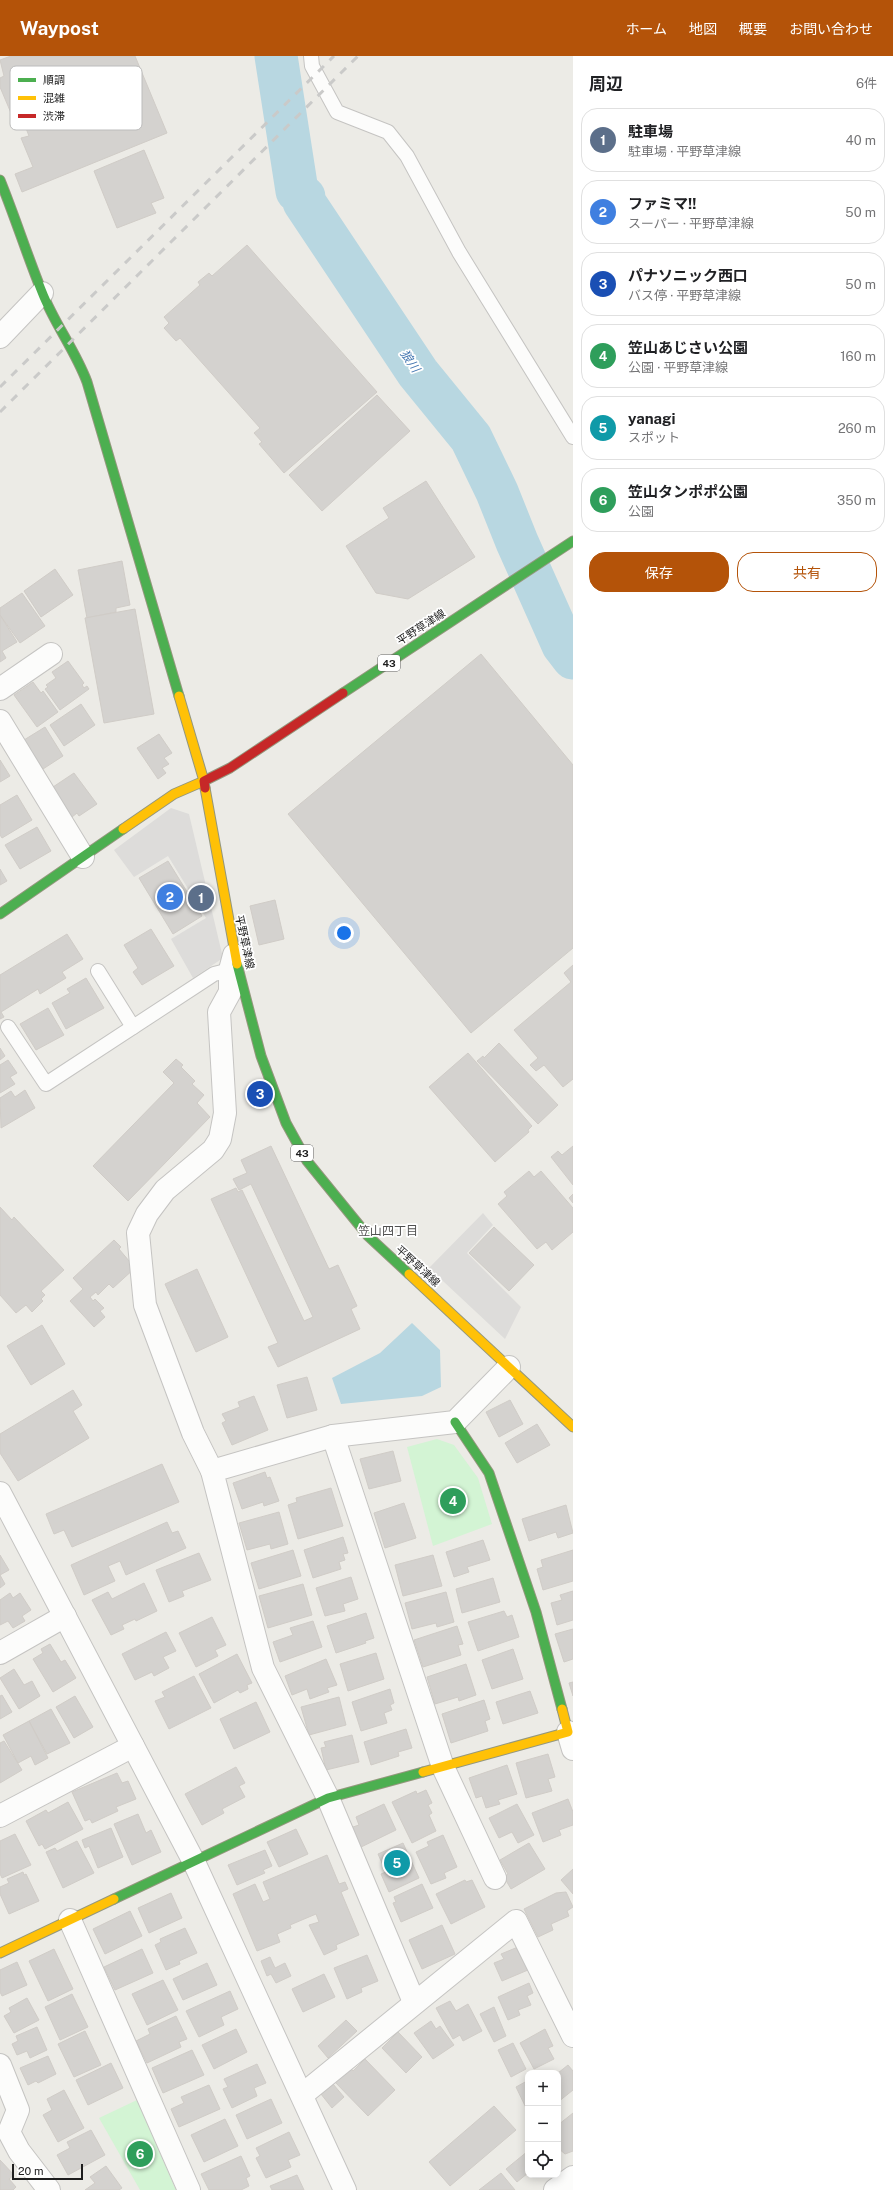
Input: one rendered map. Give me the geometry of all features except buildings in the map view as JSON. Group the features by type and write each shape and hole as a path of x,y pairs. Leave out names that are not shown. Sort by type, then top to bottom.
{"street":[{"path":"0,180 22,232 42,293 78,359 87,382 204,781 174,794 0,914"},
{"path":"0,337 42,293"},
{"name":"平野草津線","path":"573,541 230,768 204,781 232,962 261,1056 286,1123 307,1161 368,1236 573,1426"},
{"path":"0,689 52,654"},
{"path":"0,721 83,857"},
{"path":"232,962 230,992 220,1012 225,1114 220,1139 213,1150 165,1190 147,1214 138,1233 145,1305 193,1432 212,1471 264,1668 328,1798 414,2002"},
{"path":"212,1471 333,1436 455,1422 509,1367"},
{"path":"0,1953 328,1798 443,1767 570,1740 536,1612 489,1473 455,1422"},
{"path":"333,1436 443,1767 495,1878"},
{"path":"0,1493 194,1862 345,2190"},
{"path":"0,1653 65,1616"},
{"path":"0,1816 133,1746"},
{"path":"70,1920 189,2190"},
{"path":"302,2095 414,2002 516,1921 573,2036"},
{"path":"0,2065 18,2110 9,2132 19,2151 49,2190"},
{"path":"555,2190 573,2177"}],"lane":[{"path":"311,56 312,66 337,112 388,132 407,156 459,252 573,437"},
{"path":"8,1028 46,1084 232,962"},
{"path":"98,971 133,1027"}],"green space":[{"path":"437,1439 454,1445 478,1478 492,1524 433,1546 407,1447"},
{"path":"137,2100 176,2190 140,2190 99,2118"}],"shaded area":[{"path":"171,808 189,814 223,958 193,978 171,939 206,918 168,856 134,877 114,850"},
{"path":"483,1213 493,1225 467,1253 521,1307 505,1339 429,1268"}],"water":[{"path":"412,1323 440,1350 441,1387 422,1396 341,1404 332,1378 380,1353"}],"waterway":[{"name":"狼川","path":"276,56 297,191 304,197 304,202 418,373 471,438 497,492 517,542 563,645 573,658"}],"railway":[{"path":"0,387 334,56"},
{"path":"0,412 358,56"}],"traffic: fast":[{"path":"0,180 52,315 77,359 87,382 179,696"},
{"path":"343,693 573,541"},
{"path":"0,914 123,829"},
{"path":"237,964 261,1056 286,1123 307,1161 368,1236 409,1274"},
{"path":"455,1422 489,1473 536,1612 562,1709"},
{"path":"114,1899 328,1798 423,1772"}],"traffic: slow":[{"path":"123,829 174,794 204,781 179,696"},
{"path":"205,788 237,964"},
{"path":"409,1274 573,1427"},
{"path":"423,1772 568,1732 562,1709"},
{"path":"0,1953 114,1899"}],"traffic: jam":[{"path":"205,788 204,781 230,768 343,693"}],"place":[{"name":"ファミマ!!","path":"170,897"},
{"name":"駐車場","path":"201,898"},
{"name":"パナソニック西口","path":"260,1094"},
{"name":"笠山あじさい公園","path":"453,1501"},
{"name":"yanagi","path":"397,1863"},
{"name":"笠山タンポポ公園","path":"140,2154"}],"district":[{"name":"笠山四丁目","path":"388,1231"}]}
